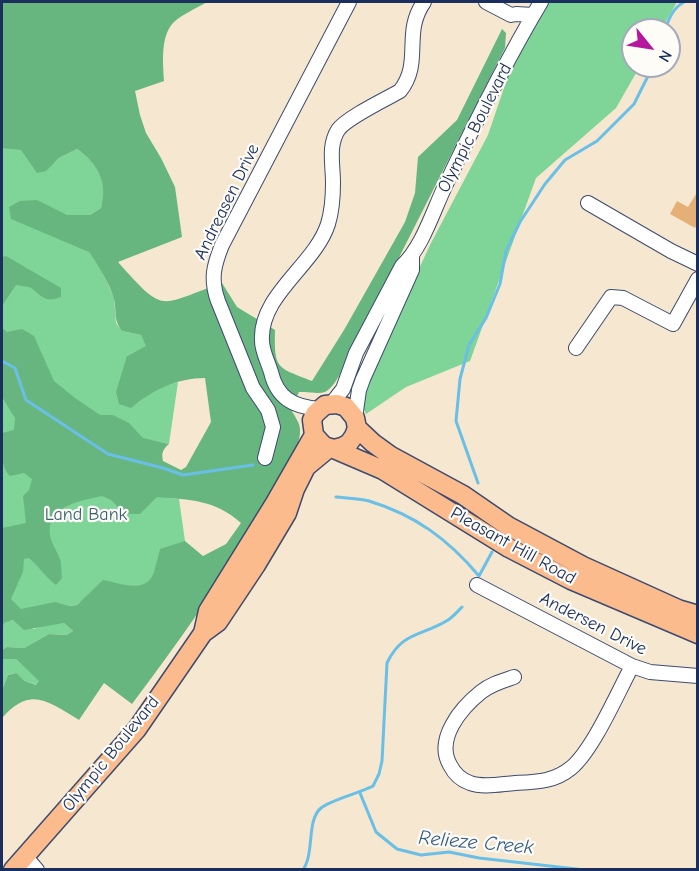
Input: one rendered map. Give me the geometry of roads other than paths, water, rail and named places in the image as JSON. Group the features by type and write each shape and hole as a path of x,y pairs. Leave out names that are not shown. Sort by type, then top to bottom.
{"main road":[{"path":"346,407 356,418 354,436 349,443 336,450 320,443 316,415 346,407"},
{"name":"Olympic Boulevard","path":"26,865 137,729 202,633 208,611 275,503 316,415"},
{"name":"Pleasant Hill Road","path":"356,418 364,418 385,439 508,526 583,566 678,609 698,615"},
{"name":"Olympic Boulevard","path":"202,633 218,622 287,513 336,450"},
{"name":"Pleasant Hill Road","path":"336,450 383,470 508,548 571,580 698,634"}],"street":[{"name":"Andreasen Drive","path":"265,458 272,439 273,427 268,410 254,387 218,301 213,288 212,274 222,245 349,2"},
{"path":"316,415 280,396 272,381 262,342 263,326 269,309 310,255 328,224 333,197 332,142 343,124 400,91 406,84 412,66 413,23 424,2"},
{"path":"486,2 511,15 533,15"},
{"name":"Olympic Boulevard","path":"316,415 343,390 356,353 402,266 412,256 447,181 541,2"},
{"path":"511,15 522,35"},
{"path":"588,203 698,264"},
{"name":"Olympic Boulevard","path":"356,418 363,379 412,270 412,256"},
{"path":"576,348 611,297 623,298 673,324 698,279"},
{"name":"Andersen Drive","path":"477,585 632,666 650,672 698,676"},
{"path":"514,677 495,683 481,692 463,710 448,733 444,747 446,759 453,771 471,783 489,785 545,782 572,767 608,712 632,666"}],"waterway":[{"path":"670,18 677,7 684,2"},
{"path":"478,483 456,421 460,379 469,345 486,318 500,284 506,251 520,222 545,184 565,160 597,141 634,104 647,78"},
{"path":"2,361 15,368 26,400 108,454 183,475 253,465"},
{"path":"336,497 369,501 416,521 443,540 479,576 492,552"},
{"path":"303,870 309,855 316,814 331,802 373,786 379,774 382,761 387,663 393,653 406,640 448,620 462,607"},
{"name":"Relieze Creek","path":"360,793 376,832 397,849 421,855 449,852 479,858 585,870"}],"park label":[{"name":"Land Bank","path":"86,515"}]}
